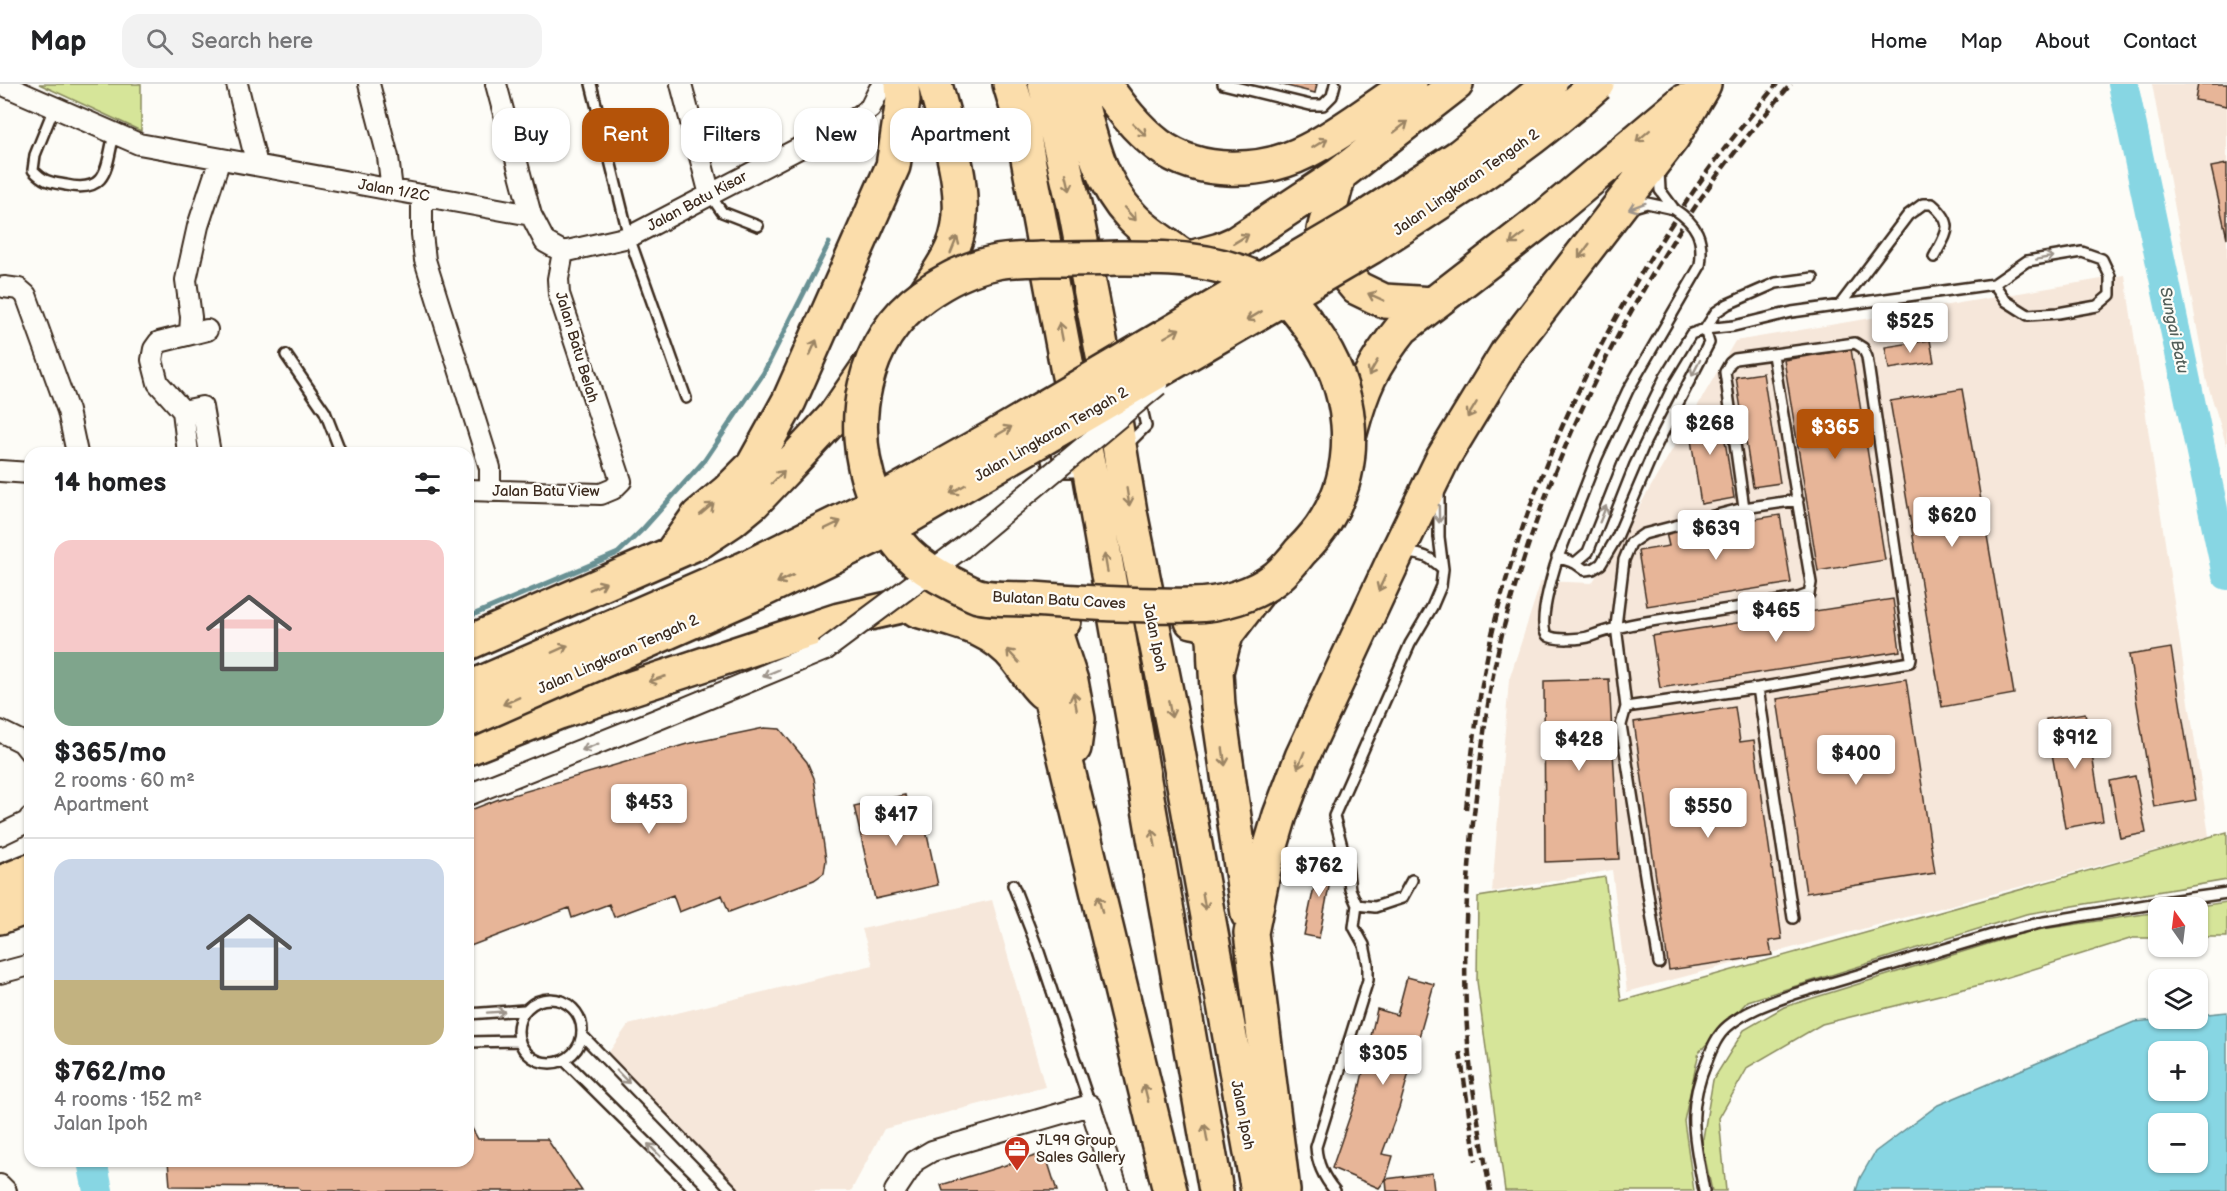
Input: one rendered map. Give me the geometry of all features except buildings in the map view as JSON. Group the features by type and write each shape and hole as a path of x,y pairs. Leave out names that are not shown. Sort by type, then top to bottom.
{"highway":[{"path":"924,295 953,247 958,233 961,207 958,180 935,84"},
{"path":"1010,84 1021,121 1059,378 1090,472 1216,1191"},
{"name":"Jalan Ipoh","path":"1045,84 1075,209 1117,359 1120,452 1130,512 1177,746 1258,1191"},
{"path":"1076,84 1099,165 1113,195 1144,229 1186,259 1236,243 1340,176 1456,84"},
{"path":"1104,84 1134,124 1161,147 1199,164 1239,168 1251,168 1278,162 1307,151 1410,84"},
{"name":"Jalan Lingkaran Tengah 2","path":"474,686 744,569 866,509 1354,225 1460,156 1550,84"},
{"name":"Jalan Lingkaran Tengah 2","path":"474,717 754,594 879,534 1371,247 1515,150 1597,84"},
{"path":"1251,933 1264,869 1302,757 1395,555 1443,458 1508,351 1672,138 1704,84"},
{"path":"1350,433 1369,374 1384,350 1402,328 1572,196 1704,84"},
{"path":"671,554 698,516 753,466 789,401 893,166 903,100 886,86"},
{"path":"1340,176 1324,230 1330,256 1357,288 1384,301 1433,304"},
{"name":"Bulatan Batu Caves","path":"1186,259 1231,268 1272,286 1301,315 1322,343 1332,362 1347,406 1350,433 1346,467 1328,518 1286,569 1262,587 1210,604 979,596 924,568 894,537 878,507 862,457 859,424 862,392 876,356 895,323 924,295 959,275 993,262 1028,260 1186,259"},
{"path":"474,641 701,541 731,521 754,502 834,417 876,356"},
{"path":"1216,672 1227,633 1262,587"},
{"path":"474,746 559,711 839,620 901,606 979,596 1014,616 1031,636 1048,668 1051,700 1170,1191"},
{"path":"901,606 947,617 983,632 1000,643 1016,658 1029,678 1051,700"},
{"path":"1070,780 1078,719 1071,681 1053,626 1058,621 1192,621 1207,624 1211,628 1227,777 1251,933 1283,1191"},
{"path":"0,883 24,873"},
{"path":"0,917 24,908"}],"street":[{"path":"0,84 114,135"},
{"path":"237,84 256,165"},
{"path":"369,84 388,157 392,190"},
{"path":"496,84 531,215 545,242 563,252"},
{"path":"681,84 710,195"},
{"name":"Jalan Batu Kisar","path":"563,252 629,237 855,119 870,108 886,86"},
{"name":"Jalan 1/2C","path":"114,135 139,144 531,215"},
{"path":"187,447 183,411 158,383 152,360 154,349 159,342 198,332 191,317 186,280 198,226 220,159"},
{"path":"422,195 424,260 490,468 490,491"},
{"name":"Jalan Batu Belah","path":"563,252 558,279 559,294 621,481"},
{"path":"4,287 19,289 26,295 68,411 76,447"},
{"path":"474,793 825,650 962,548 1211,342"},
{"path":"183,411 202,407 209,447"},
{"path":"0,471 24,472"},
{"name":"Jalan Batu View","path":"474,490 601,494 613,489 621,481"},
{"path":"0,731 24,745"},
{"path":"0,835 24,823"},
{"path":"0,973 24,967"},
{"path":"895,1191 915,1161 932,1151 1089,1106 1118,1191"},
{"path":"0,1185 6,1191"}],"lane":[{"path":"591,84 629,237 686,398"},
{"path":"1223,84 1310,105 1323,105 1332,96 1335,84"},
{"path":"54,108 35,155 33,170 42,180 82,189 97,184 105,175 114,135"},
{"path":"1672,138 1659,165 1660,190 1674,209 1688,219 1695,229 1702,252 1700,266 1628,390 1597,458 1557,557 1544,617 1546,635 1552,638 1584,639 1616,627 1798,598 1809,594 1811,583 1773,355"},
{"path":"710,195 722,212 758,226"},
{"path":"1603,225 1632,207 1647,203 1674,209"},
{"path":"1840,305 1908,215 1923,204 1932,204 1945,215 1948,224 1945,236 1934,257"},
{"path":"1575,563 1588,552 1624,461 1665,377 1690,334 1792,312 1994,284 2027,261 2082,252 2102,259 2110,276 2110,295 2097,306 2058,313 2028,315 2006,301 1994,284"},
{"path":"1557,557 1575,563 1585,570 1593,569 1601,564 1617,537 1656,446 1709,343 1705,329 1716,312 1728,304 1776,283 1813,278"},
{"path":"1626,707 1907,663 1911,658 1869,368 1863,348 1855,343 1735,359 1730,363 1725,372 1744,508"},
{"path":"286,355 326,412 339,447"},
{"path":"1120,452 1146,426 1134,374"},
{"path":"1038,419 1035,409 1059,378"},
{"path":"1040,430 1050,472 1090,472"},
{"path":"1335,1191 1322,1173 1317,1161 1316,1147 1368,980 1368,964 1364,945 1354,927 1357,905 1350,890 1347,865 1334,816 1410,644 1432,607 1441,586 1443,569 1438,509 1443,458"},
{"path":"1659,963 1621,725 1626,707 1616,627 1624,560 1631,543 1644,534 1744,508 1798,501"},
{"path":"1395,555 1421,554 1432,559 1443,569"},
{"path":"1758,688 1793,918"},
{"path":"1357,905 1375,907 1402,898 1412,880"},
{"path":"1013,885 1039,952 1089,1106"},
{"path":"1704,1191 1693,1130 1693,1102 1700,1076 1713,1046 1728,1025 1745,1014 1794,994 2002,932 2099,913 2227,893"},
{"path":"474,1014 524,1010 542,999 552,998 572,1006 578,1014 582,1035 733,1191"},
{"path":"524,1010 517,1030 524,1051 532,1058 554,1063 564,1060 573,1053 582,1035"},
{"path":"474,1042 519,1041"},
{"path":"564,1060 696,1191"}],"shaded area":[{"path":"2152,84 2227,84 2227,447 2207,382"},
{"path":"2125,275 2209,836 1627,992 1612,870 1492,892 1509,680 1541,581 1592,583 1635,514 1735,341"},
{"path":"992,900 1045,1087 884,1129 851,1191 728,1191 604,1059 628,1025 873,965 862,929"}],"green space":[{"path":"39,84 141,84 141,131"},
{"path":"2227,832 2227,880 2026,914 1748,1001 1699,1052 1684,1121 1694,1191 1505,1191 1477,981 1478,897 1605,877 1621,1001"},
{"path":"2227,902 2227,937 2208,937 2208,905"},
{"path":"2148,913 2148,938 2133,938 1992,982 1822,1024 1748,1067 1719,1118 1726,1191 1712,1191 1702,1144 1713,1080 1744,1030 1784,1007 2030,931"}],"water":[{"path":"2227,1012 2227,1191 1856,1191 1860,1178 1875,1152 1938,1105 2134,1022 2148,1021 2148,1029 2208,1029 2208,1014"}],"waterway":[{"name":"Sungai Batu","path":"2123,84 2227,575"},
{"path":"474,614 618,553 643,529 705,460 763,374 829,243"},
{"path":"93,1167 98,1191"}],"railway":[{"path":"1466,809 1476,721 1492,634 1507,576 1547,462 1598,350 1658,245 1711,166 1777,84"},
{"path":"1490,1191 1470,1062 1465,954 1469,864 1475,805 1489,697 1502,634 1518,576 1558,464 1608,356 1666,251 1699,201 1732,156 1791,84"},
{"path":"1460,1052 1476,1161"}],"place":[{"name":"JL99 Group Sales Gallery","path":"1017,1172"}]}
